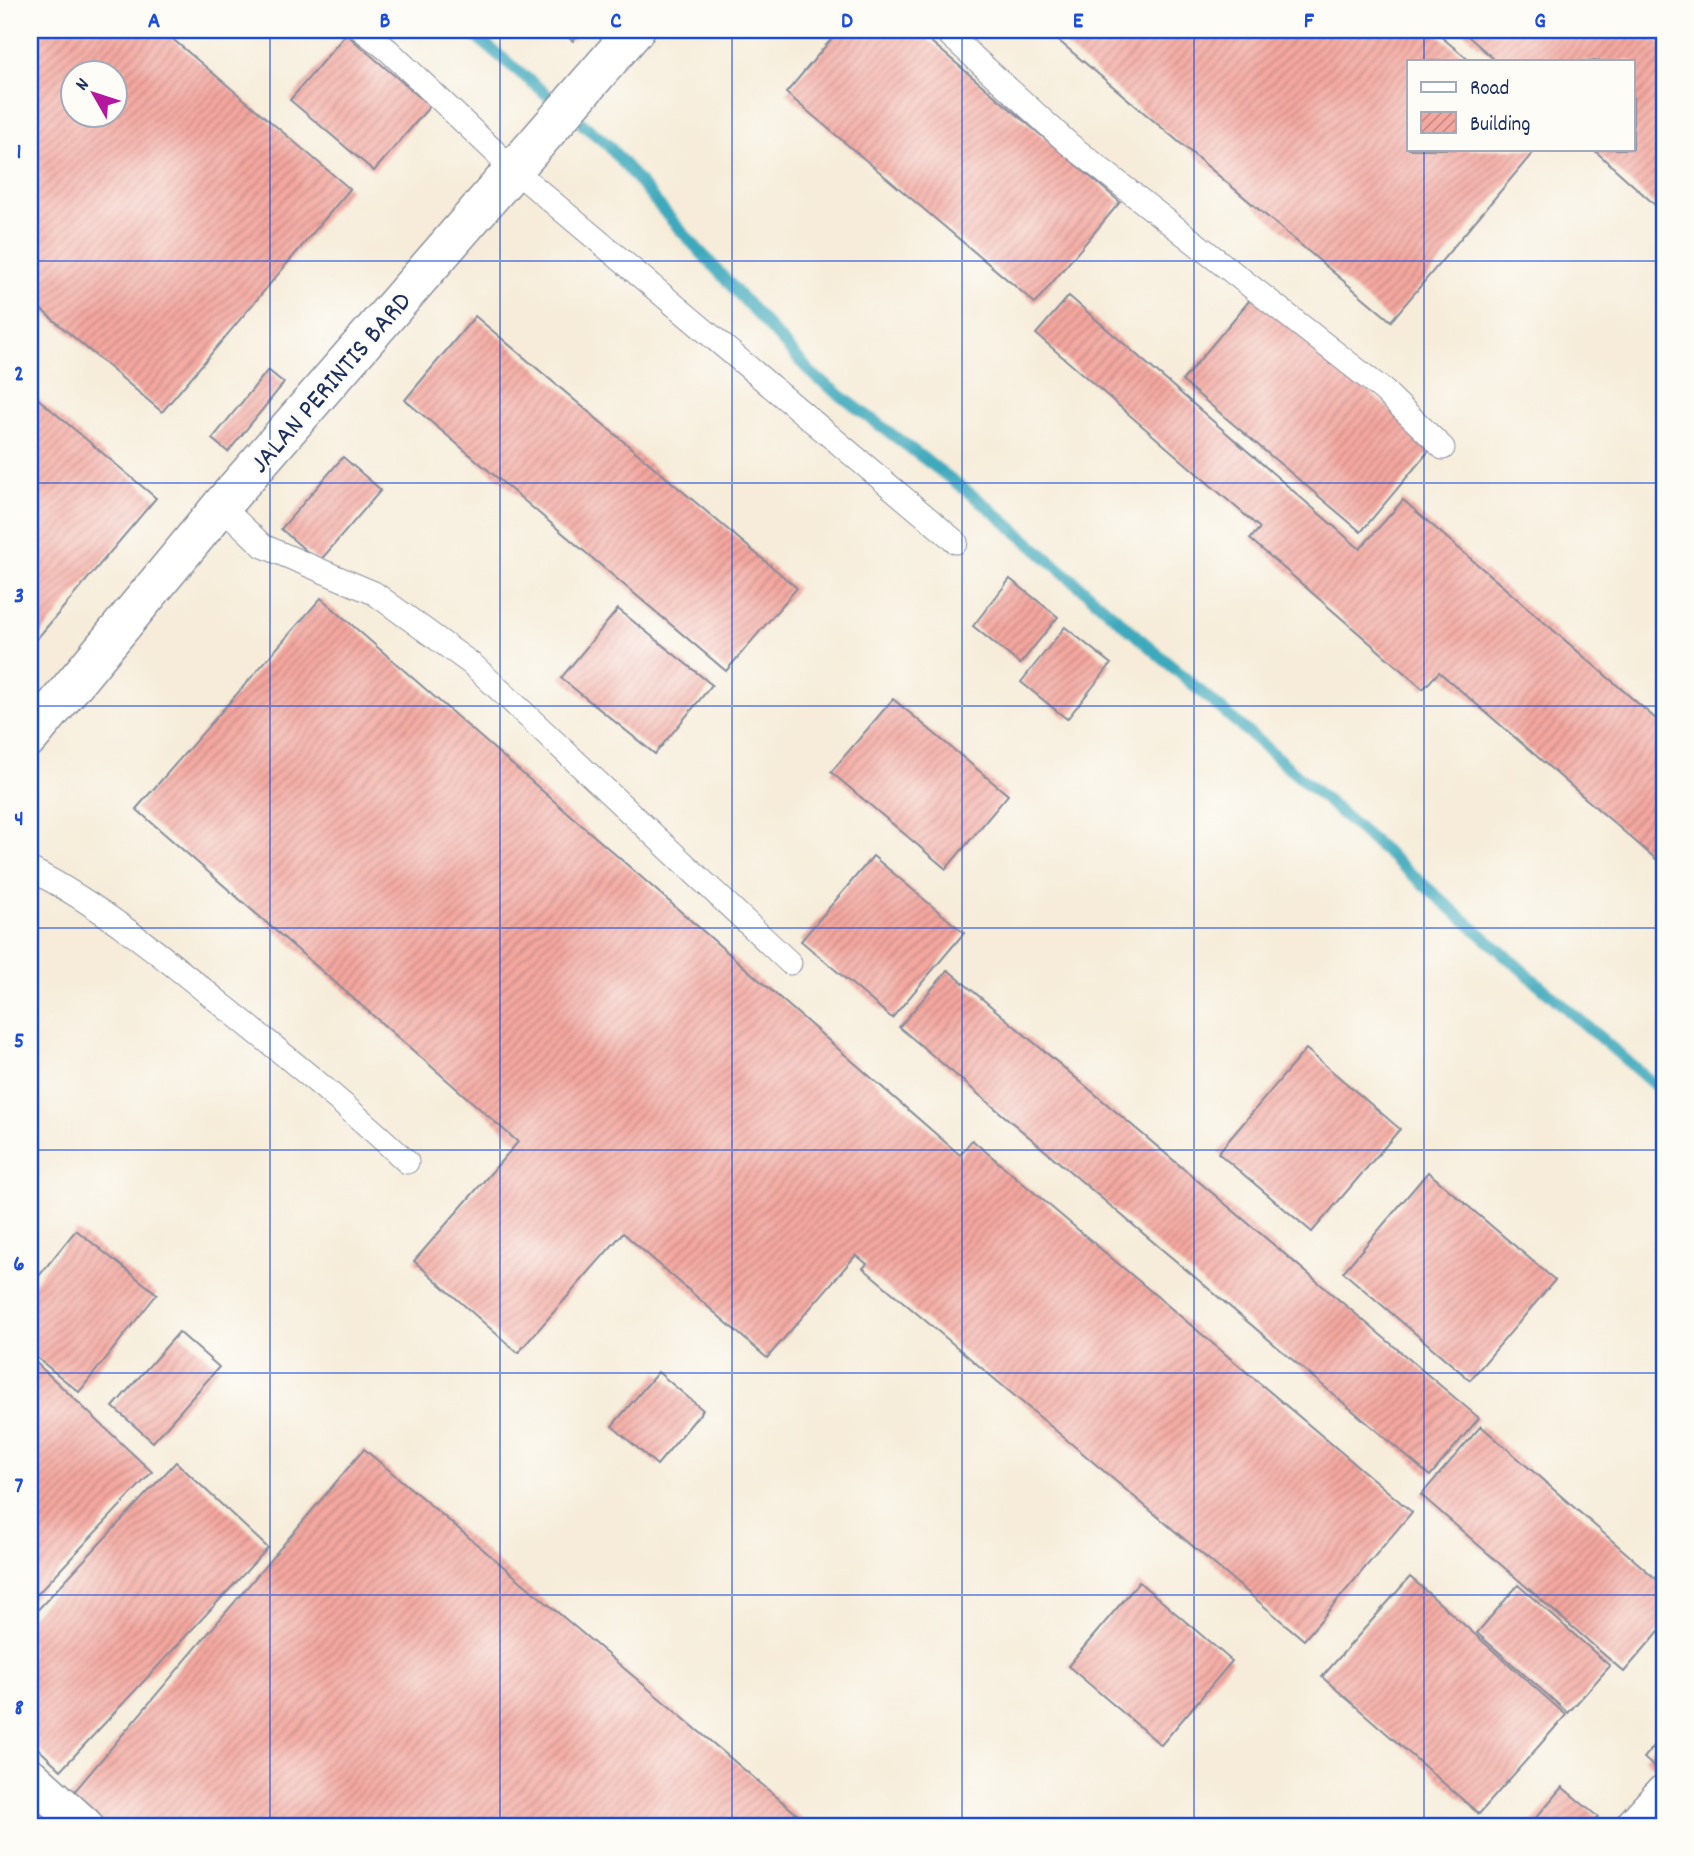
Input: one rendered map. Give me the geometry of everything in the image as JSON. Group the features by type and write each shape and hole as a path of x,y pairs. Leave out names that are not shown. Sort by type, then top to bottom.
{"street":[{"name":"JALAN PERINTIS BARD","path":"30,737 221,506 635,30"},
{"path":"30,1777 84,1826"},
{"path":"1635,1826 1664,1794"}],"lane":[{"path":"362,30 388,50 513,169 956,542"},
{"path":"944,30 1069,144 1383,390 1443,448"},
{"path":"221,506 263,547 374,593 473,664 790,963"},
{"path":"30,869 158,953 348,1107 407,1162"}],"building":[{"path":"30,30 162,30 350,189 162,412 30,300"},
{"path":"559,30 582,30 573,41"},
{"path":"839,30 917,30 1120,202 1035,303 786,93"},
{"path":"1046,30 1433,30 1469,60 1407,60 1407,150 1535,150 1391,321"},
{"path":"1461,30 1646,30 1664,47 1664,213 1594,150 1634,150 1634,60 1495,60"},
{"path":"346,34 430,106 374,171 290,100"},
{"path":"1254,295 1433,446 1361,532 1182,381"},
{"path":"1069,296 1360,549 1403,500 1664,726 1664,866 1439,672 1423,689 1250,539 1260,528 1036,334"},
{"path":"475,316 797,588 726,671 405,400"},
{"path":"268,370 284,383 228,452 212,439"},
{"path":"30,392 156,498 30,647"},
{"path":"343,457 381,490 319,562 281,529"},
{"path":"1010,579 1058,617 1020,664 973,626"},
{"path":"321,598 960,1155 972,1140 1412,1512 1304,1640 863,1268 867,1264 856,1255 767,1358 623,1233 518,1353 414,1261 518,1142 136,809"},
{"path":"618,609 712,685 655,754 561,678"},
{"path":"1065,627 1111,664 1067,719 1021,682"},
{"path":"893,699 1008,795 946,869 831,772"},
{"path":"873,856 964,933 892,1018 801,941"},
{"path":"948,970 1479,1418 1430,1476 899,1027"},
{"path":"1306,1049 1400,1129 1312,1232 1218,1153"},
{"path":"1428,1172 1555,1280 1470,1380 1343,1272"},
{"path":"76,1230 157,1294 79,1392 30,1352 30,1287"},
{"path":"179,1332 219,1367 153,1442 113,1407"},
{"path":"30,1357 152,1472 30,1602"},
{"path":"658,1372 703,1410 657,1465 612,1426"},
{"path":"1481,1426 1664,1586 1664,1635 1659,1631 1624,1672 1421,1495"},
{"path":"364,1449 811,1826 89,1826 63,1805"},
{"path":"176,1462 268,1548 61,1770 30,1741 30,1618"},
{"path":"1410,1577 1566,1715 1479,1814 1322,1677"},
{"path":"1139,1582 1232,1661 1161,1745 1068,1666"},
{"path":"1518,1585 1610,1666 1568,1713 1477,1633"},
{"path":"1664,1734 1664,1776 1644,1758"},
{"path":"1562,1787 1598,1817 1590,1826 1529,1826"},
{"path":"30,1794 68,1826 30,1826"}],"waterway":[{"path":"468,30 607,144 674,223 812,374 988,507 1664,1093"}]}
